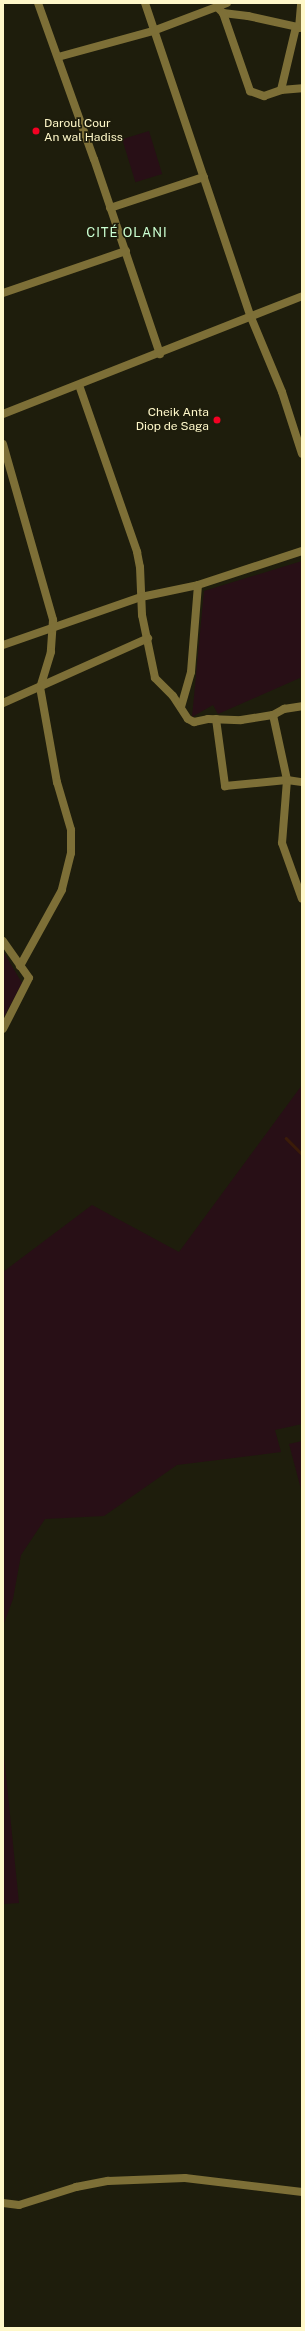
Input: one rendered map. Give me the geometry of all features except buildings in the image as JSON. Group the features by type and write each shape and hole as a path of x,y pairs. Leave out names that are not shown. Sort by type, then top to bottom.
{"street":[{"path":"38,3 126,251 160,354"},
{"path":"145,3 250,315 282,392 302,454"},
{"path":"58,57 220,10 227,3"},
{"path":"281,90 299,28 301,3"},
{"path":"220,10 299,28"},
{"path":"220,10 246,86 259,96 281,90 302,88"},
{"path":"110,208 204,177"},
{"path":"3,293 126,251"},
{"path":"3,414 160,354 250,315 302,296"},
{"path":"79,385 137,552 142,615 148,638 155,678 181,707 188,719 194,722 216,719 241,720 273,715 284,709 302,706"},
{"path":"3,444 54,627 51,652 40,687 54,768 71,830 71,853 62,890 20,966"},
{"path":"3,645 141,597 198,585 302,551"},
{"path":"181,707 192,672 198,585"},
{"path":"3,703 148,638"},
{"path":"273,715 287,780 282,843 302,899"},
{"path":"216,719 225,786 287,780 302,782"},
{"path":"3,941 29,978 3,1029"},
{"path":"3,2203 19,2205 76,2187 108,2181 185,2178 302,2192"}],"shaded area":[{"path":"149,131 162,174 135,182 122,139"},
{"path":"302,561 302,677 218,714 213,705 192,717 204,591"},
{"path":"3,951 22,983 3,1019"},
{"path":"302,1085 302,1424 275,1430 281,1452 177,1465 104,1516 45,1519 21,1555 13,1599 3,1626 3,1272 92,1205 179,1252"},
{"path":"302,1441 302,1493 289,1444"},
{"path":"3,1746 19,1903 3,1904"}],"waterway":[{"path":"286,1138 302,1154"}],"place":[{"name":"Daroul Cour An wal Hadiss","path":"36,131"},
{"name":"Cheik Anta Diop de Saga","path":"217,420"}],"district":[{"name":"CITÉ OLANI","path":"127,233"}]}
